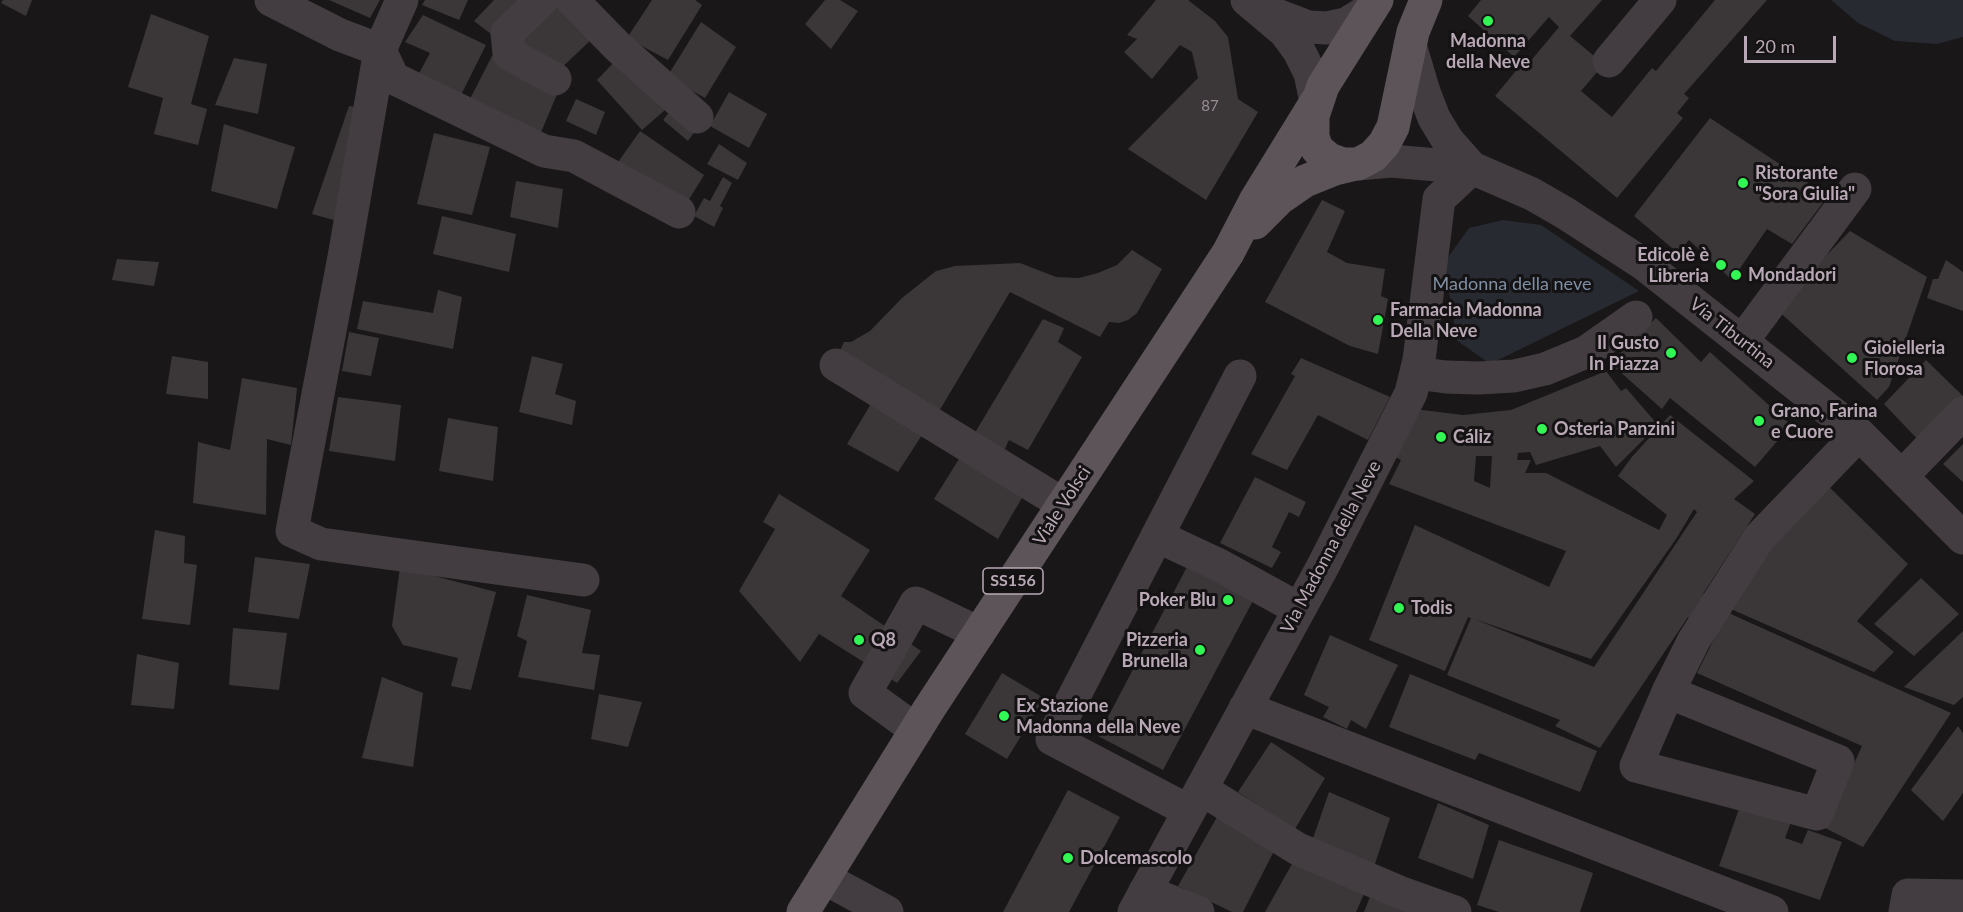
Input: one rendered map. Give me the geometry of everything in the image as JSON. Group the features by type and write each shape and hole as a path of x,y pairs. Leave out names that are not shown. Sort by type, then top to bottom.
{"main road":[{"path":"1374,4 1323,86 1313,116 1313,137 1317,149 1329,159 1343,164 1358,164 1373,156 1384,144 1393,127 1410,45 1425,0"},
{"name":"SS156","path":"1228,253 1255,201 1316,102"},
{"name":"SS156","path":"1228,253 1279,199 1305,181 1335,169 1358,164"},
{"name":"Viale Volsci","path":"803,912 916,730 1228,253"}],"street":[{"path":"271,0 340,34 380,50 393,78 544,151 574,156 679,212"},
{"path":"402,0 380,50 292,531 321,544 583,580"},
{"path":"542,0 507,33 509,54 555,79"},
{"path":"572,0 618,47 697,117"},
{"path":"1609,62 1660,0"},
{"path":"1252,3 1311,12 1327,28 1346,24 1374,4"},
{"path":"1252,3 1285,32 1299,51 1310,73 1316,102"},
{"path":"1410,45 1434,118 1448,141 1472,168"},
{"path":"1358,164 1391,161 1472,168"},
{"path":"1391,161 1413,168 1434,188 1439,199 1472,168"},
{"name":"Via Tiburtina","path":"1472,168 1532,194 1645,265 1743,340 1859,434 1963,538"},
{"path":"1743,340 1855,189"},
{"name":"Via Madonna della Neve","path":"1140,902 1299,609 1411,393 1419,360 1439,199"},
{"path":"1416,373 1478,378 1514,376 1545,369 1586,351 1636,317"},
{"path":"836,365 1063,504"},
{"path":"1240,376 1052,739 1195,800 1298,849 1455,912"},
{"path":"1902,476 1963,413"},
{"path":"1668,692 1838,761 1816,814 1636,765 1668,692 1694,640 1759,538 1859,434"},
{"path":"1157,536 1219,565 1299,609"},
{"path":"916,730 865,693 916,603 979,633"},
{"path":"1245,708 1772,912"},
{"path":"824,878 887,912"},
{"path":"1905,912 1908,895 1963,896"},
{"path":"1140,902 1198,912"}],"green space":[{"path":"1831,0 1963,0 1963,37 1937,44 1895,41 1858,23"},
{"name":"Madonna della neve","path":"1503,220 1541,225 1639,291 1490,364 1455,339 1453,307 1444,278 1446,260 1469,228"}],"building":[{"path":"3,0 32,0 26,16 1,3"},
{"path":"329,0 380,0 370,18"},
{"path":"425,0 468,0 459,20 422,5"},
{"path":"494,0 525,0 495,37 474,21"},
{"path":"552,0 594,37 555,74 516,36"},
{"path":"652,0 695,0 702,5 668,60 627,38"},
{"path":"825,0 840,0 858,11 831,49 805,24"},
{"path":"1156,0 1188,0 1215,21 1228,37 1238,99 1258,112 1206,200 1128,149 1198,78 1192,52 1180,45 1152,79 1124,52 1137,39 1127,35"},
{"path":"1481,0 1602,0 1570,36 1604,64 1581,91 1612,117 1652,68 1656,71 1715,0 1767,0 1684,94 1689,98 1677,113 1683,118 1617,198 1495,96 1525,60 1529,63 1559,27 1549,17 1514,57 1468,16"},
{"path":"151,14 209,36 191,104 207,109 198,145 154,134 163,98 128,87"},
{"path":"423,15 486,45 459,99 416,79 430,53 405,42"},
{"path":"701,22 736,47 705,98 667,77"},
{"path":"492,56 558,92 539,137 470,99"},
{"path":"620,56 665,110 642,130 597,80"},
{"path":"234,58 267,64 258,114 215,105"},
{"path":"729,92 767,114 749,148 710,126"},
{"path":"576,99 605,112 596,135 566,121"},
{"path":"675,105 700,124 688,141 663,120"},
{"path":"349,106 362,108 334,220 312,214"},
{"path":"1710,118 1828,196 1792,244 1767,229 1732,280 1689,240 1678,253 1634,216"},
{"path":"224,124 295,147 277,209 211,191"},
{"path":"640,131 704,175 685,206 614,168"},
{"path":"434,133 490,147 472,215 417,204"},
{"path":"719,144 747,163 738,180 707,164"},
{"path":"723,177 732,183 720,206 723,208 714,227 694,216 704,198 710,201"},
{"path":"516,181 563,189 558,228 510,217"},
{"path":"1322,200 1345,211 1327,252 1347,263 1385,269 1381,296 1388,299 1378,354 1350,346 1265,302"},
{"path":"442,216 516,234 509,272 433,254"},
{"path":"1850,231 1927,277 1889,387 1877,400 1775,308"},
{"path":"1132,250 1162,269 1137,313 1119,323 1109,322 1100,337 1010,292 935,418 837,357 844,342 851,342 870,331 902,298 936,271 955,266 1020,263 1056,277 1079,278 1117,265"},
{"path":"117,259 159,262 154,286 112,280"},
{"path":"1946,260 1963,272 1963,311 1927,298 1933,279 1938,279"},
{"path":"438,290 462,297 453,349 357,329 363,301 433,313"},
{"path":"1656,318 1701,362 1710,352 1791,425 1755,467 1670,398 1662,409 1610,363"},
{"path":"1043,319 1064,328 1058,342 1082,357 1028,450 1009,440 1003,453 973,436"},
{"path":"349,332 379,338 371,376 342,371"},
{"path":"172,356 208,362 208,399 166,394"},
{"path":"532,356 563,364 555,394 576,401 572,425 519,412"},
{"path":"1301,358 1390,397 1368,440 1318,415 1287,470 1251,454 1295,376 1291,374"},
{"path":"1926,360 1963,396 1963,400 1923,445 1884,404"},
{"path":"1606,371 1621,391 1626,388 1658,425 1616,467 1600,446 1536,465 1530,452 1518,453 1517,460 1531,460 1525,473 1546,473 1659,530 1667,515 1618,476 1670,415 1754,481 1734,499 1755,514 1703,594 1733,615 1951,713 1863,847 1825,828 1862,746 1697,673 1715,637 1688,617 1600,748 1555,726 1560,720 1447,675 1471,618 1468,617 1445,671 1369,640 1415,525 1549,587 1566,551 1389,484 1401,460 1392,455 1414,409 1463,415 1511,410","holes":["1476,456 1492,456 1490,488 1474,481","1694,509 1697,512 1594,667 1474,619 1591,659 1676,539"]},
{"path":"242,378 297,388 291,445 267,439 266,515 193,503 198,442 230,450"},
{"path":"338,397 401,405 395,461 329,451"},
{"path":"872,402 924,432 898,472 847,444"},
{"path":"448,418 498,427 493,481 439,471"},
{"path":"1963,444 1963,482 1943,464"},
{"path":"959,459 1023,496 998,539 934,499"},
{"path":"1255,477 1306,502 1299,517 1289,512 1272,547 1281,552 1272,568 1220,543"},
{"path":"1825,483 1908,564 1857,621 1894,652 1874,672 1724,606"},
{"path":"779,494 870,550 841,596 921,651 897,683 819,634 800,662 739,591 775,529 763,522"},
{"path":"155,530 185,536 184,563 197,565 190,625 142,619"},
{"path":"255,557 310,564 299,619 248,612"},
{"path":"1189,563 1255,597 1163,770 1098,736"},
{"path":"400,567 496,592 471,690 451,686 458,658 403,645 392,626"},
{"path":"1921,578 1959,614 1914,656 1874,624"},
{"path":"527,595 591,610 582,653 600,655 594,690 518,677 527,641 517,636"},
{"path":"233,628 287,633 279,690 229,685"},
{"path":"1963,631 1963,697 1954,705 1904,687"},
{"path":"1330,635 1398,665 1366,729 1351,720 1347,729 1323,717 1329,707 1304,695"},
{"path":"137,654 179,663 174,709 131,705"},
{"name":"Ex Stazione Madonna della Neve","path":"1002,673 1044,698 1007,759 965,734"},
{"path":"1410,674 1597,751 1580,792 1479,753 1475,760 1389,727"},
{"path":"382,677 423,693 413,767 362,758"},
{"path":"599,694 642,702 628,747 591,739"},
{"path":"1958,726 1963,733 1963,793 1943,821 1911,790"},
{"path":"1271,742 1325,778 1295,829 1238,792"},
{"path":"1068,790 1120,817 1069,912 1003,912"},
{"path":"1329,792 1390,818 1373,870 1310,847"},
{"path":"1438,803 1489,825 1473,879 1418,858"},
{"path":"1740,806 1791,822 1785,838 1802,844 1808,830 1842,842 1820,900 1719,866"},
{"path":"1217,817 1276,847 1243,912 1232,912 1178,886"},
{"path":"1499,840 1593,873 1580,912 1499,912 1477,905"},
{"path":"1292,864 1365,892 1356,912 1265,912"},
{"path":"1372,892 1422,912 1364,912"}],"place":[{"name":"Madonna della Neve","path":"1488,21"},
{"name":"Ristorante \"Sora Giulia\"","path":"1743,183"},
{"name":"Edicolè è Libreria","path":"1721,265"},
{"name":"Mondadori","path":"1736,275"},
{"name":"Farmacia Madonna Della Neve","path":"1378,320"},
{"name":"Il Gusto In Piazza","path":"1671,353"},
{"name":"Gioielleria Florosa","path":"1852,358"},
{"name":"Grano, Farina e Cuore","path":"1759,421"},
{"name":"Osteria Panzini","path":"1542,429"},
{"name":"Cáliz","path":"1441,437"},
{"name":"Poker Blu","path":"1228,600"},
{"name":"Todis","path":"1399,608"},
{"name":"Q8","path":"859,640"},
{"name":"Pizzeria Brunella","path":"1200,650"},
{"name":"Ex Stazione Madonna della Neve","path":"1004,716"},
{"name":"Dolcemascolo","path":"1068,858"}]}
